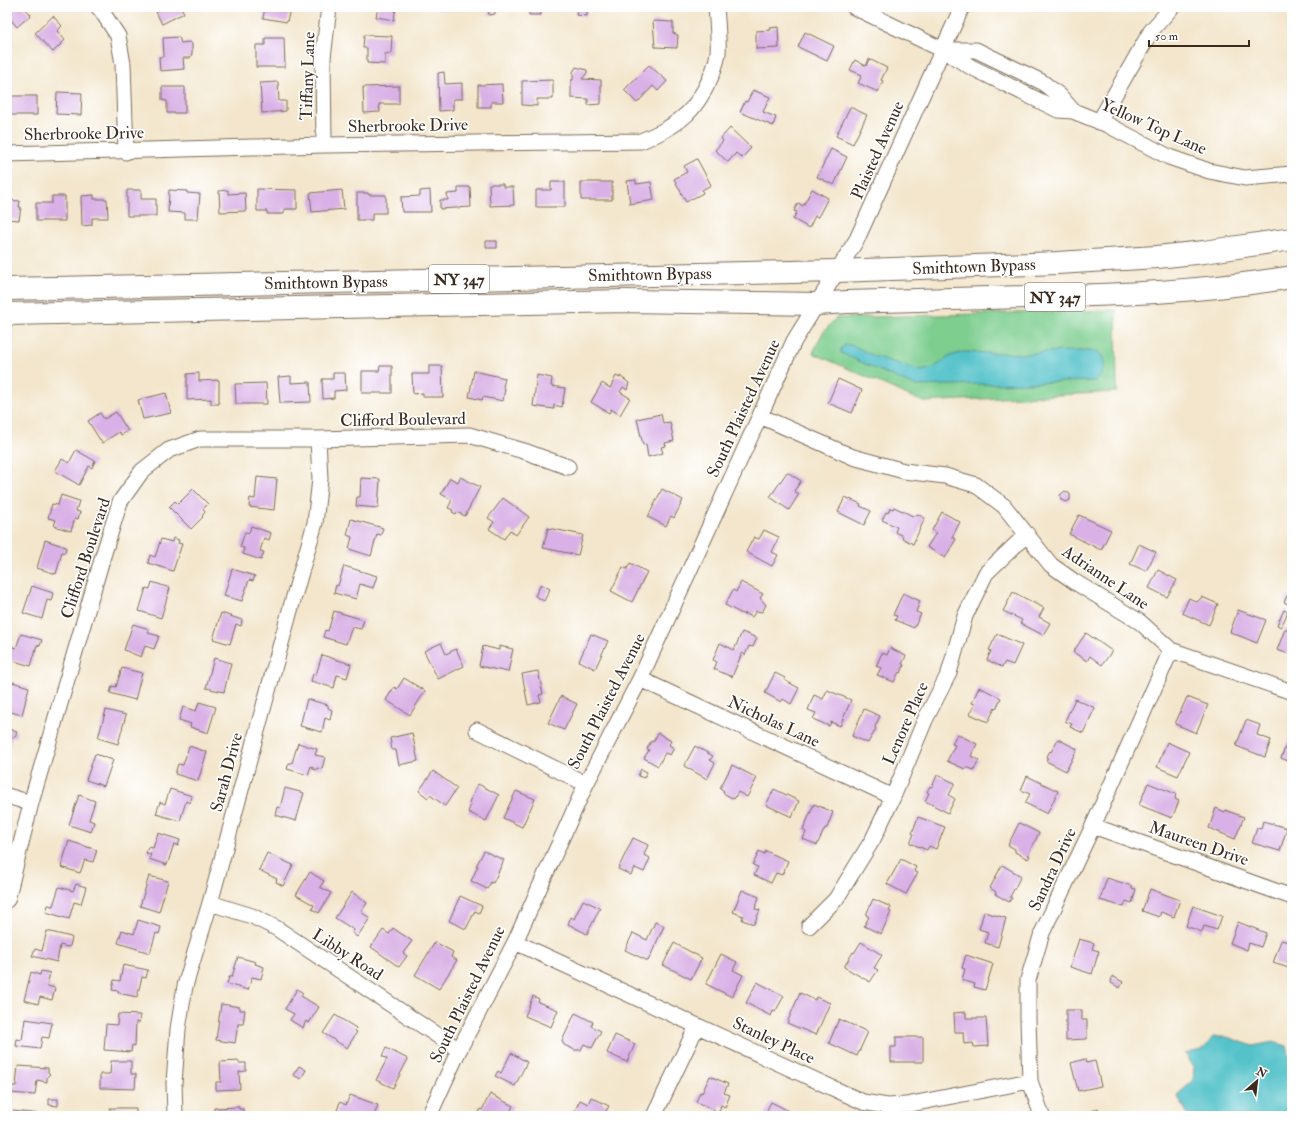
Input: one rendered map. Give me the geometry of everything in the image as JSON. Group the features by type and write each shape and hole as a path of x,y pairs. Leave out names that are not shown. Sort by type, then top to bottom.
{"highway":[{"name":"Smithtown Bypass","path":"7,289 837,271 1057,263 1150,258 1204,252 1292,239"},
{"name":"Smithtown Bypass","path":"7,314 618,301 817,304 1134,294 1219,287 1292,277"}],"street":[{"path":"98,7 118,36 123,64 126,152"},
{"name":"Tiffany Lane","path":"324,146 323,58 329,7"},
{"name":"Sherbrooke Drive","path":"7,154 324,146 641,141 661,133 683,118 698,101 712,76 718,53 716,7"},
{"path":"854,7 943,50"},
{"name":"Plaisted Avenue","path":"817,304 857,239 962,7"},
{"path":"1099,122 1151,31 1172,7"},
{"name":"Yellow Top Lane","path":"943,50 976,50 1004,63 1042,82 1060,96 1073,111"},
{"name":"Yellow Top Lane","path":"943,50 971,67 1058,110 1073,111 1108,125 1169,157 1209,171 1245,178 1292,174"},
{"path":"995,79 1004,63"},
{"name":"South Plaisted Avenue","path":"429,1116 459,1050 515,942 586,784 640,679 794,341 817,304"},
{"name":"Adrianne Lane","path":"760,416 852,457 904,472 945,476 976,485 1004,506 1051,565 1075,582 1140,622 1171,650 1292,692"},
{"name":"Clifford Boulevard","path":"7,900 31,803 120,502 142,471 169,450 200,439 318,439 469,435 527,452 568,467"},
{"name":"Sarah Drive","path":"175,1116 174,1083 178,1029 185,986 210,903 315,523 320,479 318,439"},
{"name":"Lenore Place","path":"809,926 836,899 873,840 893,797 925,720 949,673 965,616 986,573 1027,534"},
{"name":"Sandra Drive","path":"1042,1116 1030,1081 1028,980 1042,933 1093,826 1171,650"},
{"name":"Nicholas Lane","path":"640,679 893,797"},
{"path":"477,730 586,784"},
{"path":"7,796 31,803"},
{"name":"Maureen Drive","path":"1093,826 1292,897"},
{"name":"Libby Road","path":"210,903 252,916 276,928 459,1050"},
{"name":"Stanley Place","path":"515,942 863,1102 887,1106 906,1105 1030,1081"},
{"path":"654,1116 697,1026"}],"green space":[{"path":"1116,310 1117,392 923,402 813,353 822,334 836,318"}],"water":[{"path":"844,345 852,345 874,356 921,371 933,368 950,356 963,352 1026,354 1059,351 1097,351 1103,358 1104,366 1102,373 1096,381 916,386 841,353 841,349"},
{"path":"1213,1037 1227,1037 1253,1046 1273,1042 1287,1046 1291,1064 1292,1096 1283,1116 1190,1116 1187,1113 1177,1095 1194,1080 1193,1066 1189,1062 1186,1053 1203,1050"}],"building":[{"path":"7,7 24,7 31,15 17,27 7,15"},
{"path":"162,7 181,7 184,13 162,24 156,12 163,8"},
{"path":"265,7 282,7 290,9 287,22 263,18"},
{"path":"378,7 396,7 394,20 376,17"},
{"path":"438,7 464,7 464,10 438,10"},
{"path":"488,7 510,7 510,9 495,10 495,14 489,15"},
{"path":"530,7 556,7 555,10 541,9 541,15 529,15"},
{"path":"577,7 587,7 587,16 576,15"},
{"path":"53,16 62,26 57,31 65,40 53,52 35,33"},
{"path":"653,21 673,22 673,33 678,35 677,48 655,47"},
{"path":"778,27 779,48 756,49 756,31 771,30 770,28"},
{"path":"805,32 834,46 827,61 798,47"},
{"path":"364,35 392,36 391,53 385,54 385,64 367,63 367,48 363,48"},
{"path":"179,37 181,43 189,42 192,44 192,54 190,58 183,58 184,69 160,71 159,57 164,57 163,38"},
{"path":"265,38 284,38 285,67 256,67 256,45 265,45"},
{"path":"869,59 887,68 881,80 883,81 878,92 858,83 862,75 850,70 855,60 866,66"},
{"path":"649,65 667,81 658,91 653,86 637,103 624,90"},
{"path":"576,67 587,70 587,73 582,79 601,80 601,104 588,105 588,99 571,98 571,80 573,80 573,72"},
{"path":"444,72 445,84 462,83 462,99 453,99 453,110 439,111 438,73"},
{"path":"553,80 553,99 537,99 537,106 522,105 522,81"},
{"path":"278,82 279,101 286,101 286,111 262,113 260,83"},
{"path":"502,84 503,102 491,102 491,107 478,107 478,85"},
{"path":"399,86 399,104 379,104 380,112 364,113 363,87"},
{"path":"162,87 185,87 185,113 167,113 167,101 162,100"},
{"path":"753,90 770,97 763,112 776,117 773,126 740,112 745,101 747,102"},
{"path":"57,92 82,93 81,115 56,114"},
{"path":"7,96 37,96 37,115 7,115"},
{"path":"850,107 867,115 853,144 836,136"},
{"path":"730,128 751,148 742,158 736,153 728,162 715,150 723,141 721,138"},
{"path":"831,149 847,157 834,185 817,177"},
{"path":"697,159 711,185 702,190 703,193 686,202 674,179 687,172 684,166"},
{"path":"636,180 636,184 651,182 654,200 630,204 627,181"},
{"path":"551,182 565,182 565,207 536,207 536,190 551,190"},
{"path":"581,182 612,182 612,200 581,200"},
{"path":"489,184 503,184 503,187 513,187 514,205 490,206"},
{"path":"458,187 470,187 471,207 440,209 440,200 448,200 447,194 458,193"},
{"path":"257,189 297,190 297,209 284,209 284,214 267,214 267,211 257,211"},
{"path":"812,189 828,198 818,217 815,216 809,228 793,219 797,212 794,211 798,203 803,206"},
{"path":"127,190 141,190 141,199 156,199 156,216 127,216"},
{"path":"169,190 187,191 187,193 200,194 198,219 185,219 185,213 168,212"},
{"path":"228,190 228,194 245,193 246,211 220,212 219,191"},
{"path":"342,190 344,209 312,212 310,193"},
{"path":"430,190 431,212 402,212 401,197 420,196 420,191"},
{"path":"357,193 386,195 386,213 372,213 372,220 357,220"},
{"path":"94,195 94,199 107,199 108,218 92,218 92,225 82,226 81,196"},
{"path":"52,196 65,196 65,221 36,221 36,203 52,203"},
{"path":"7,200 20,201 19,207 21,207 19,220 7,219"},
{"path":"486,241 497,241 497,248 486,248"},
{"path":"380,366 392,366 392,393 362,393 362,371 379,371"},
{"path":"429,366 442,366 443,397 423,397 423,393 413,394 412,374 429,374"},
{"path":"474,371 505,378 503,387 505,388 503,401 483,397 482,400 469,397"},
{"path":"199,373 199,381 219,380 219,404 211,404 211,399 187,400 187,374"},
{"path":"333,373 345,373 346,390 334,391 334,398 323,399 322,379 333,379"},
{"path":"537,375 552,378 551,386 565,388 562,407 554,405 554,409 533,406"},
{"path":"291,376 291,383 310,382 311,402 280,403 278,377"},
{"path":"616,376 620,378 620,376 629,383 627,390 623,387 620,392 630,398 620,415 611,409 609,413 591,402 602,383 610,388"},
{"path":"838,379 862,390 852,413 828,403"},
{"path":"266,383 267,404 236,404 235,384"},
{"path":"166,393 171,413 143,419 138,400"},
{"path":"116,412 128,431 121,435 119,432 102,443 88,421 100,413 104,419"},
{"path":"661,414 663,423 670,422 674,441 665,443 666,446 661,447 663,453 648,457 646,444 643,445 637,419"},
{"path":"76,450 95,461 92,468 89,466 79,485 55,471 62,459 69,463"},
{"path":"787,472 801,481 794,491 799,494 789,510 770,497"},
{"path":"257,477 277,479 274,510 249,507 250,498 255,499"},
{"path":"460,477 480,487 465,516 457,512 456,514 452,512 453,510 448,508 452,500 441,494 450,478 458,482"},
{"path":"361,478 380,479 378,508 356,506 357,497 360,497"},
{"path":"193,489 208,504 203,509 205,512 202,516 203,517 191,529 169,507 175,501 178,504"},
{"path":"662,489 683,500 674,518 671,516 666,526 648,517"},
{"path":"1065,491 1070,494 1070,500 1066,502 1061,500 1060,495"},
{"path":"61,495 79,501 76,511 80,512 78,519 75,518 71,531 54,526 56,520 48,518 52,504 58,505"},
{"path":"845,497 861,504 860,506 871,511 864,525 838,512"},
{"path":"503,498 529,517 516,535 510,530 504,539 489,529 494,522 488,518"},
{"path":"894,507 915,517 917,514 925,518 913,544 895,532 897,527 882,520 886,512 888,513 890,508 893,509"},
{"path":"942,512 960,522 952,537 956,539 945,558 927,547 936,533 932,530"},
{"path":"1079,515 1111,530 1101,550 1069,534"},
{"path":"351,519 383,528 381,535 377,534 371,556 349,549 352,537 347,535"},
{"path":"251,526 271,533 269,540 264,538 260,551 264,552 261,560 243,554 244,548 240,547 245,532 249,533"},
{"path":"548,528 583,535 578,555 543,548"},
{"path":"764,530 779,537 772,552 778,555 772,566 746,552 754,537 759,539"},
{"path":"173,538 179,540 178,543 182,544 173,571 148,563 150,555 155,557 161,539 172,542"},
{"path":"45,540 66,547 65,553 62,552 56,574 37,568"},
{"path":"1139,544 1156,552 1146,571 1130,564"},
{"path":"630,563 647,572 632,602 611,591 623,567 627,569"},
{"path":"344,566 377,576 373,588 360,584 356,599 334,593 336,585 338,586"},
{"path":"232,569 255,576 253,581 249,580 242,601 224,596"},
{"path":"1158,570 1177,580 1167,597 1149,588"},
{"path":"152,582 170,588 161,618 139,611 146,588 150,589"},
{"path":"741,582 763,594 760,598 766,605 762,612 756,611 752,617 745,613 744,615 725,605 733,590 736,592"},
{"path":"541,584 550,589 544,601 535,596"},
{"path":"32,586 53,593 51,601 47,600 42,619 23,613"},
{"path":"1013,592 1044,608 1039,617 1050,623 1043,635 1020,623 1022,620 1003,611"},
{"path":"903,593 920,601 916,612 921,614 914,628 895,620 897,616 893,615"},
{"path":"1287,596 1292,598 1291,606 1284,602"},
{"path":"1202,597 1218,604 1209,625 1182,613 1189,598 1197,602"},
{"path":"1238,610 1266,620 1257,643 1230,632"},
{"path":"1284,610 1288,612 1281,627 1277,625"},
{"path":"334,611 364,620 361,629 352,627 346,644 323,637 325,630 328,631"},
{"path":"221,613 242,620 241,626 236,624 230,644 213,639"},
{"path":"133,624 149,629 148,633 159,636 154,649 145,646 141,657 124,650"},
{"path":"1285,629 1292,632 1292,655 1277,650"},
{"path":"742,632 757,638 753,647 749,646 745,655 742,653 732,677 714,669 717,662 713,660 720,643 734,650"},
{"path":"1086,633 1112,651 1102,665 1090,656 1087,661 1073,652"},
{"path":"21,634 42,640 40,646 37,645 31,666 7,659 7,645 16,648"},
{"path":"591,634 608,641 595,669 579,661"},
{"path":"997,634 1022,645 1013,665 1005,662 1002,667 987,660 991,651 989,650"},
{"path":"441,643 446,654 456,649 464,666 438,679 424,651"},
{"path":"483,646 499,650 499,646 513,649 508,672 479,666"},
{"path":"890,648 906,656 902,664 904,665 901,673 899,672 894,682 877,675 881,668 876,666 882,653 887,655"},
{"path":"322,655 351,664 347,678 337,675 334,688 311,681 313,674 316,675"},
{"path":"214,658 231,663 224,692 206,688"},
{"path":"122,668 142,673 135,700 110,693 112,686 116,687"},
{"path":"538,671 543,694 539,695 541,702 528,705 522,674"},
{"path":"775,673 799,688 791,704 783,699 781,702 765,693"},
{"path":"404,678 425,691 410,715 386,700 394,687 397,689"},
{"path":"12,682 29,687 22,715 7,711 7,701"},
{"path":"979,687 1001,698 988,722 970,714 975,704 972,703"},
{"path":"827,690 851,700 840,726 831,722 829,726 813,719 816,713 808,710 814,695 823,699"},
{"path":"561,696 577,704 564,730 548,723"},
{"path":"1187,697 1208,705 1196,733 1175,724"},
{"path":"307,699 328,705 328,708 332,710 330,720 325,718 322,732 300,726"},
{"path":"1075,699 1095,708 1083,733 1070,727 1072,724 1065,721"},
{"path":"199,702 216,707 208,733 190,727 191,724 179,720 183,707 196,711"},
{"path":"864,709 880,716 875,727 876,729 868,743 852,736"},
{"path":"106,710 126,715 118,744 98,738"},
{"path":"1246,720 1260,725 1257,735 1271,740 1265,757 1236,746"},
{"path":"7,728 17,732 15,737 12,737 7,752"},
{"path":"412,733 418,761 399,765 396,750 392,750 390,738"},
{"path":"658,733 671,741 669,745 674,748 670,755 665,753 658,766 644,758 649,750 647,749 651,741 653,742"},
{"path":"957,734 977,744 971,756 979,760 974,770 966,767 965,769 947,761 955,745 952,744"},
{"path":"1290,735 1292,736 1292,763 1281,758"},
{"path":"1058,739 1077,749 1066,771 1046,761 1048,758 1046,758"},
{"path":"1167,742 1189,752 1178,776 1157,767"},
{"path":"298,743 317,749 315,755 325,757 322,769 317,768 316,770 311,766 308,775 287,769 289,763 292,763"},
{"path":"189,746 207,752 198,781 175,774 178,764 183,765"},
{"path":"695,746 713,756 710,760 715,763 707,779 684,766"},
{"path":"95,754 113,760 104,786 86,780"},
{"path":"732,765 757,778 747,797 738,792 734,799 723,793 724,791 720,788"},
{"path":"641,769 647,772 644,778 638,776"},
{"path":"433,771 457,788 445,806 430,795 428,798 419,791"},
{"path":"937,775 955,783 949,795 955,799 948,813 925,801 929,793 927,792 930,786 932,787"},
{"path":"1027,776 1058,791 1047,814 1025,803 1030,794 1021,790"},
{"path":"1148,783 1176,794 1175,799 1179,801 1172,818 1139,805"},
{"path":"478,784 499,795 486,821 468,812 471,804 469,802"},
{"path":"285,788 304,793 296,821 275,815 277,807 280,808"},
{"path":"170,789 192,796 190,803 186,801 180,821 156,814 160,802 165,804"},
{"path":"774,789 799,801 792,817 766,805"},
{"path":"516,791 535,799 522,827 503,818"},
{"path":"79,795 95,801 89,820 94,822 91,832 69,825"},
{"path":"814,804 833,812 827,828 825,828 817,845 803,839 806,832 803,830"},
{"path":"1216,808 1244,817 1235,839 1209,828"},
{"path":"918,817 945,827 936,849 929,846 927,850 910,843"},
{"path":"1263,821 1287,828 1280,851 1252,843 1257,828 1261,829"},
{"path":"1019,823 1039,833 1028,855 1030,856 1028,859 1015,852 1015,849 1008,845"},
{"path":"158,833 180,840 178,846 174,844 167,865 149,859 151,854 146,853 148,847 153,848"},
{"path":"633,838 648,845 644,855 650,858 644,872 635,868 631,875 618,869"},
{"path":"69,841 97,850 93,862 85,860 80,873 61,867"},
{"path":"484,851 504,860 493,883 491,882 487,889 471,881 478,866 476,866"},
{"path":"759,851 764,854 766,851 788,861 782,875 776,873 771,883 754,875 758,867 753,865"},
{"path":"267,853 293,865 283,886 276,882 277,879 259,870"},
{"path":"901,859 916,867 914,871 918,873 906,894 887,884"},
{"path":"1002,865 1021,876 1009,902 995,894 996,892 990,888"},
{"path":"310,872 324,881 320,887 331,893 319,913 312,909 314,905 296,895"},
{"path":"149,876 168,881 159,912 140,906"},
{"path":"1107,878 1132,886 1131,888 1136,889 1132,903 1126,901 1124,907 1100,900"},
{"path":"76,884 86,887 81,904 74,902 69,919 46,912 48,905 53,906 59,887 73,891"},
{"path":"1150,889 1180,900 1174,917 1161,912 1159,917 1142,911"},
{"path":"742,890 759,897 755,909 760,910 754,924 742,920 743,916 733,912"},
{"path":"352,892 367,903 361,912 370,918 357,937 352,933 354,930 335,918"},
{"path":"460,896 482,906 479,913 475,911 466,929 449,921"},
{"path":"873,899 891,907 889,911 891,912 881,934 864,926 869,917 866,915"},
{"path":"583,900 600,908 587,934 568,924 571,917 574,919"},
{"path":"1193,906 1222,916 1217,930 1204,926 1202,932 1186,926"},
{"path":"984,912 1006,918 998,947 985,943 988,932 979,929"},
{"path":"138,920 161,927 159,934 156,933 150,953 118,943 122,930 134,934"},
{"path":"655,922 664,926 648,961 625,950 633,933 647,940"},
{"path":"1238,922 1266,933 1261,947 1249,943 1247,950 1230,943"},
{"path":"393,928 412,941 403,953 407,956 399,967 371,947 383,930 389,934"},
{"path":"47,931 72,938 70,946 60,945 57,962 32,956 35,949 42,951"},
{"path":"1079,939 1094,943 1092,949 1099,951 1092,974 1070,967"},
{"path":"1281,940 1292,943 1292,969 1273,963"},
{"path":"435,942 453,952 451,957 457,960 439,989 415,975"},
{"path":"861,942 882,955 874,968 878,970 870,982 844,967"},
{"path":"674,943 702,958 691,979 663,965"},
{"path":"721,954 737,962 733,970 743,975 732,997 706,984"},
{"path":"966,955 993,964 985,990 974,987 975,984 962,980 965,969 962,968"},
{"path":"238,957 256,962 255,964 264,967 261,979 252,977 248,990 227,984 229,977 232,977"},
{"path":"123,965 148,970 146,978 142,977 137,997 118,993 119,991 112,990 114,980 120,981"},
{"path":"41,971 50,973 47,986 55,988 52,1000 40,997 38,1004 24,1000 31,972 40,975"},
{"path":"1112,976 1123,982 1120,988 1111,983"},
{"path":"757,982 784,996 771,1016 746,1003"},
{"path":"297,989 303,993 301,996 319,1007 309,1023 306,1021 303,1028 290,1020 294,1014 285,1009"},
{"path":"800,993 815,1000 816,997 830,1003 816,1035 787,1023"},
{"path":"533,996 539,999 538,1002 558,1010 551,1027 525,1016"},
{"path":"221,1004 240,1007 240,1010 245,1010 243,1024 238,1024 235,1043 216,1040"},
{"path":"1066,1010 1082,1010 1082,1020 1087,1020 1087,1039 1066,1040"},
{"path":"966,1012 966,1018 986,1018 988,1046 974,1047 973,1043 964,1044 963,1032 955,1032 954,1013"},
{"path":"575,1013 593,1022 591,1026 601,1031 592,1048 584,1044 581,1050 575,1050 564,1045 562,1041"},
{"path":"118,1014 140,1015 139,1023 136,1022 135,1046 132,1045 131,1052 104,1050 106,1024 117,1025"},
{"path":"335,1015 356,1028 355,1031 357,1032 347,1048 323,1033"},
{"path":"25,1019 52,1023 49,1038 42,1037 40,1049 16,1046 17,1039 22,1040"},
{"path":"839,1019 868,1032 857,1056 829,1043"},
{"path":"615,1035 635,1044 627,1062 607,1053"},
{"path":"896,1037 923,1037 923,1062 891,1062 891,1047 896,1047"},
{"path":"386,1048 408,1059 393,1088 376,1080 387,1059 382,1056"},
{"path":"511,1053 527,1062 515,1086 495,1076 498,1071 501,1073"},
{"path":"1085,1059 1086,1063 1095,1061 1101,1086 1078,1091 1071,1063"},
{"path":"111,1061 131,1061 131,1074 136,1074 135,1089 100,1088 100,1074 110,1074"},
{"path":"239,1061 239,1063 246,1063 246,1071 239,1072 240,1089 216,1090 216,1082 221,1082 220,1062"},
{"path":"18,1066 48,1068 48,1072 50,1074 47,1077 47,1082 37,1080 35,1095 11,1093 12,1086 16,1086"},
{"path":"299,1066 306,1070 301,1079 293,1075"},
{"path":"710,1076 728,1084 724,1093 730,1095 725,1107 721,1105 719,1112 696,1102 700,1092 702,1093"},
{"path":"490,1094 513,1106 508,1116 502,1113 501,1116 476,1116 480,1109 482,1110"},
{"path":"350,1095 378,1105 374,1116 335,1116 340,1102 346,1105"},
{"path":"591,1097 609,1106 603,1116 576,1116 573,1114 580,1100 588,1104"},
{"path":"49,1099 58,1099 58,1106 49,1105"},
{"path":"771,1102 787,1110 784,1114 787,1116 764,1116"},
{"path":"239,1107 239,1109 243,1109 243,1115 214,1116 214,1108"},
{"path":"110,1108 136,1108 136,1115 110,1116"},
{"path":"1098,1108 1102,1116 1084,1116 1084,1115"},
{"path":"13,1111 41,1114 41,1116 13,1116"}]}
